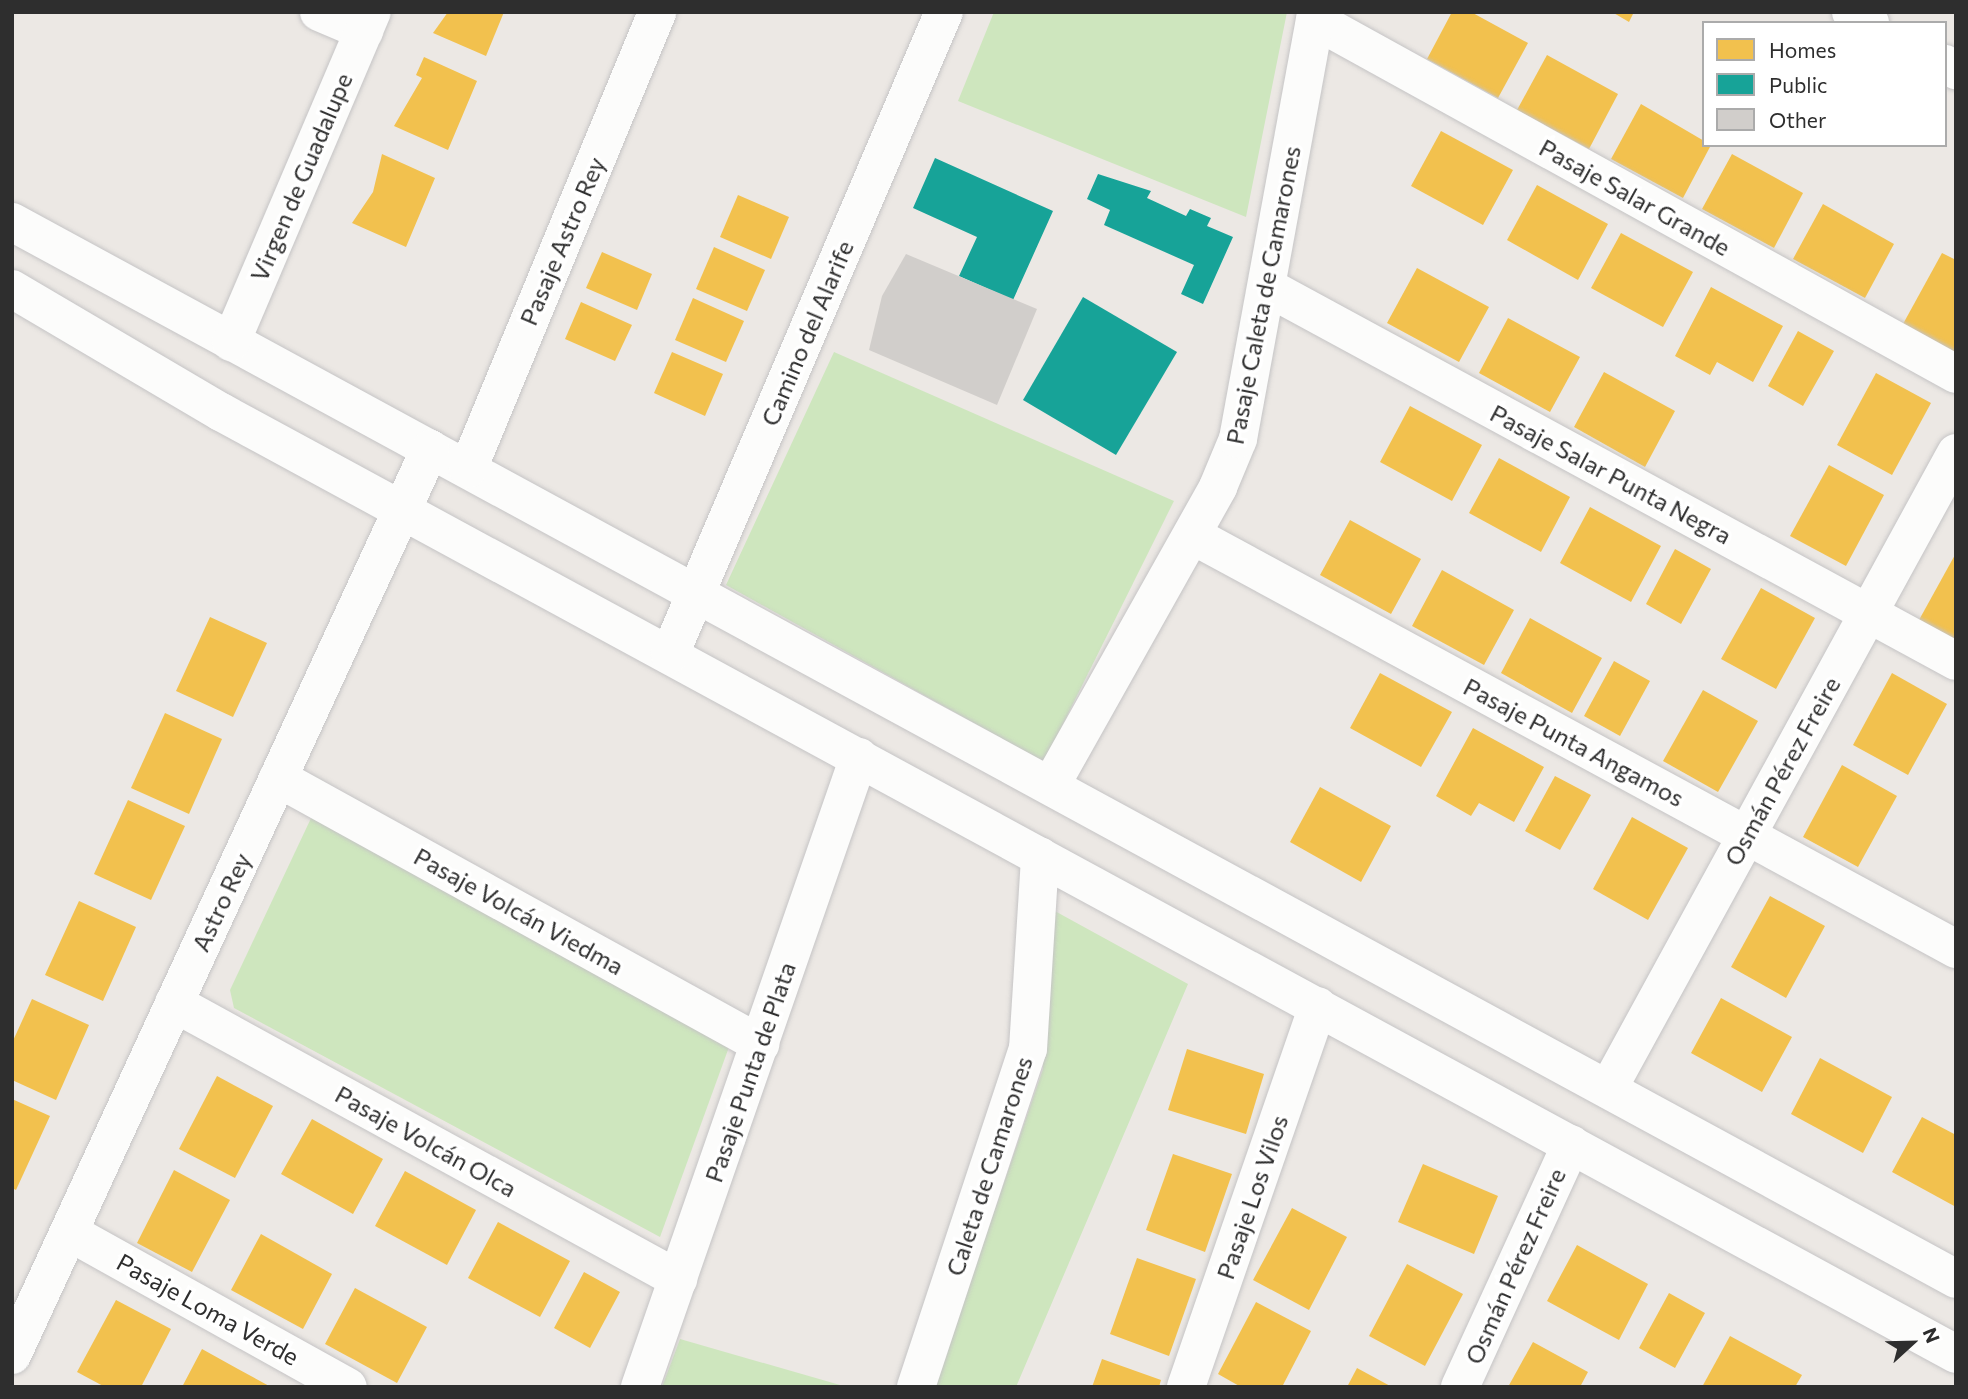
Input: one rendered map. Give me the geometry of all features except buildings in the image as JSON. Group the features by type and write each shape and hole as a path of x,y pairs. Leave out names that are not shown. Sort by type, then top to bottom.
{"street":[{"path":"319,12 368,22"},
{"name":"Pasaje Astro Rey","path":"467,469 657,12"},
{"name":"Camino del Alarife","path":"670,654 944,12"},
{"path":"1851,12 1867,21"},
{"name":"Pasaje Caleta de Camarones","path":"1051,785 1192,535 1238,439 1316,16"},
{"name":"Pasaje Salar Grande","path":"1316,16 1956,374"},
{"name":"Virgen de Guadalupe","path":"231,342 368,22"},
{"path":"12,222 1956,1279"},
{"name":"Pasaje Salar Punta Negra","path":"1267,287 1956,661"},
{"path":"12,289 220,412 402,508 1956,1354"},
{"name":"Astro Rey","path":"12,1355 430,449"},
{"name":"Osmán Pérez Freire","path":"1608,1090 1956,453"},
{"name":"Pasaje Punta Angamos","path":"1192,535 1956,949"},
{"name":"Pasaje Punta de Plata","path":"640,1387 859,757"},
{"name":"Pasaje Volcán Viedma","path":"278,778 760,1044"},
{"name":"Caleta de Camarones","path":"916,1387 1028,1049 1040,856"},
{"name":"Pasaje Volcán Olca","path":"174,1003 678,1279"},
{"name":"Pasaje Los Vilos","path":"1186,1387 1318,1006"},
{"name":"Osmán Pérez Freire","path":"1460,1387 1571,1144"},
{"name":"Pasaje Loma Verde","path":"69,1232 348,1387"}],"green space":[{"path":"994,12 1287,12 1246,217 958,101"},
{"path":"834,352 1174,501 1044,762 726,585"},
{"path":"313,814 729,1047 660,1237 234,1008 230,990"},
{"path":"1042,904 1188,984 1016,1387 934,1387 1043,1069"},
{"path":"680,1339 847,1387 662,1387"}]}
